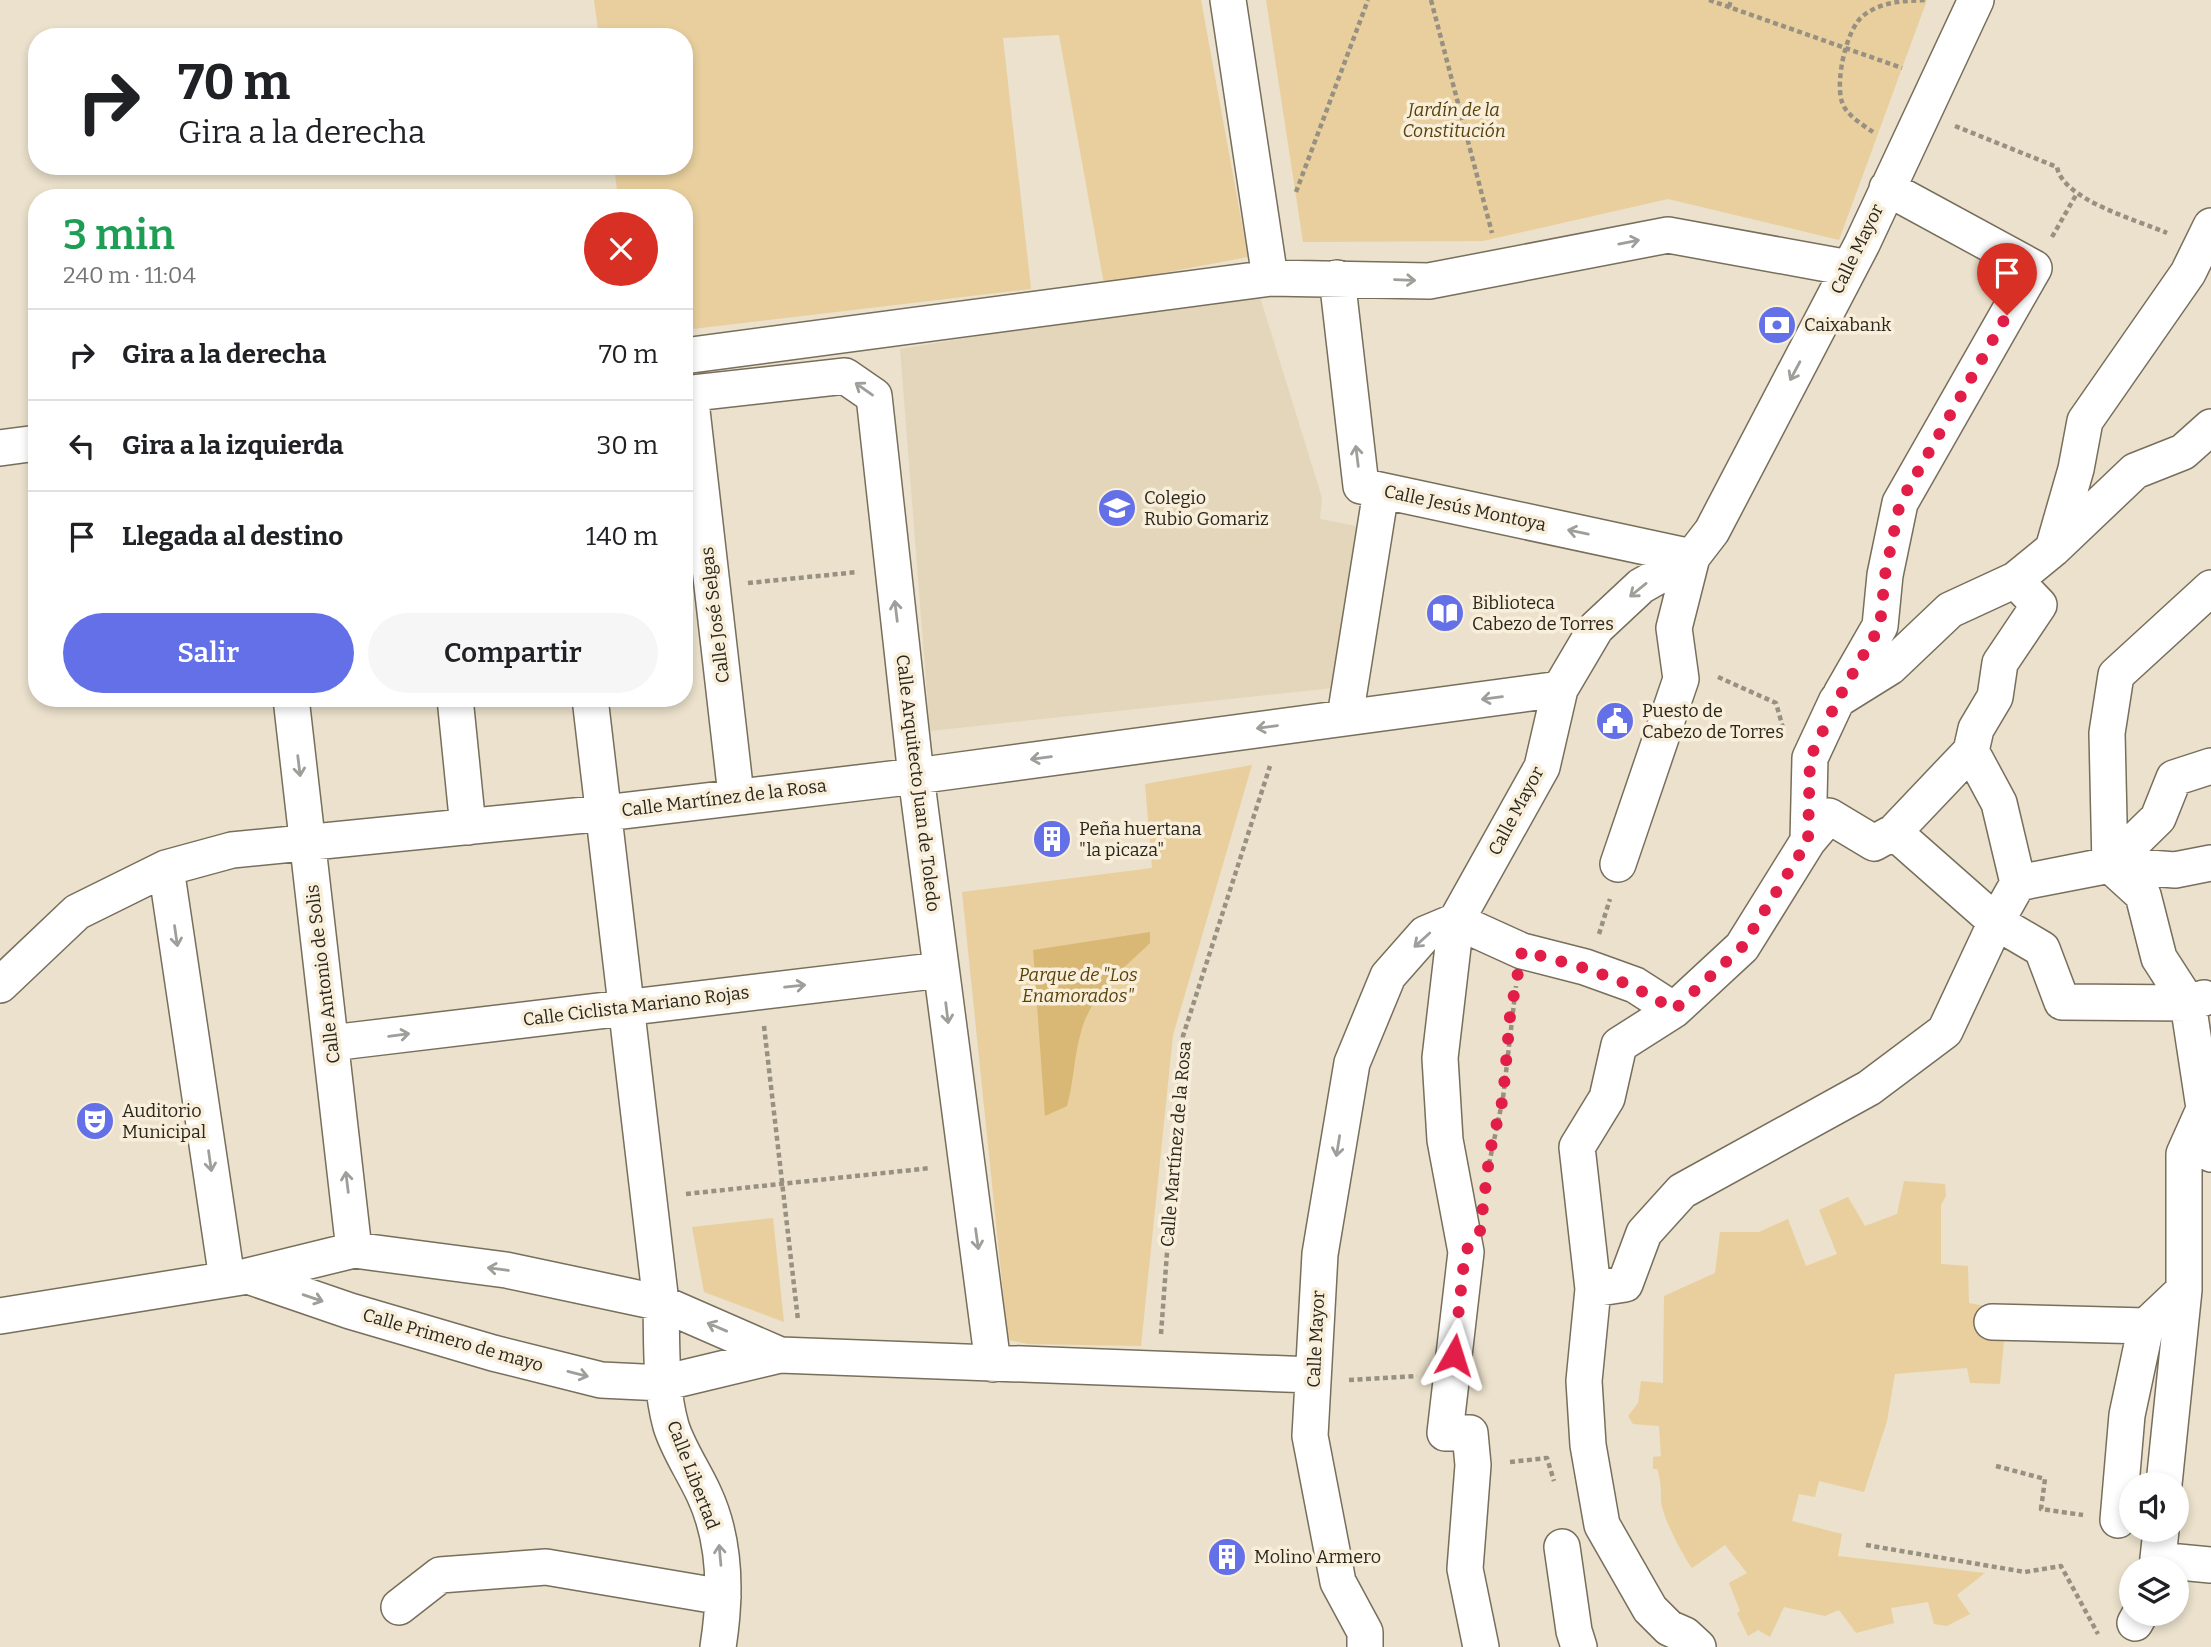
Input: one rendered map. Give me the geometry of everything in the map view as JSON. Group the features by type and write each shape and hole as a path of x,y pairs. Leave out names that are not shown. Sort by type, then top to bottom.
{"street":[{"path":"1228,0 1270,278"},
{"name":"Calle Mayor","path":"1365,1647 1365,1632 1338,1582 1310,1436 1320,1254 1352,1062 1388,976 1425,934 1456,921 1542,767 1560,690 1596,628 1641,586 1692,557 1712,531 1849,268 1976,0"},
{"path":"1808,841 1810,758 1837,701 1880,626 1885,575 1900,503 2034,268 1887,188"},
{"path":"693,355 1270,278 1429,281 1668,235 1849,268"},
{"path":"2053,549 2076,469 2085,421 2161,313 2206,235"},
{"name":"Calle Jesús Montoya","path":"1337,278 1361,486 1692,557"},
{"name":"Calle Arquitecto Juan de Toledo","path":"693,392 845,376 874,396 891,569 916,776 993,1364"},
{"path":"1837,701 1890,667 1950,610 2015,580 2053,549 2135,471 2183,452 2211,427"},
{"name":"Calle José Selgas","path":"693,439 736,795"},
{"path":"0,448 28,444"},
{"path":"1345,717 1381,491"},
{"path":"1618,864 1681,680 1674,628 1692,557"},
{"path":"1698,1647 1685,1635 1669,1628 1650,1609 1602,1525 1588,1445 1584,1381 1593,1289 1577,1147 1607,1098 1619,1045 1674,1010 1742,947 1808,841 1829,816 1874,843 1894,832 1971,751 1976,729 1995,697 2000,663 2039,605 2015,580"},
{"path":"2211,588 2116,675 2108,733 2110,865 2143,895 2159,958 2199,1000 2205,1107 2211,1154"},
{"name":"Calle Martínez de la Rosa","path":"0,985 77,912 166,868 232,850 605,813 736,795 916,776 1560,690"},
{"name":"Calle Antonio de Solis","path":"292,707 354,1250"},
{"path":"456,707 468,827"},
{"name":"Calle Libertad","path":"591,707 662,1303 663,1383 671,1427 706,1497 720,1545 723,1597 718,1647"},
{"path":"1593,1289 1625,1284 1644,1233 1682,1191 1869,1088 1945,1031 1996,922 2018,883 1999,803 1971,751"},
{"path":"2110,865 2158,818 2174,778 2211,766"},
{"path":"1894,832 1996,922 2042,948 2062,1002 2199,1000"},
{"path":"2018,883 2110,865 2175,870 2211,863"},
{"path":"166,868 238,1277"},
{"path":"1481,1647 1465,1569 1473,1465 1470,1433 1446,1433 1465,1252 1445,1140 1440,1058 1456,921 1522,951 1586,967 1635,985 1674,1010"},
{"name":"Calle Ciclista Mariano Rojas","path":"331,1043 942,970"},
{"path":"2165,1472 2184,1290 2184,1154 2205,1107"},
{"path":"354,1250 506,1270 662,1303 780,1355 1158,1369 1313,1378"},
{"name":"Calle Primero de mayo","path":"0,1316 238,1277 354,1250"},
{"name":"Calle Primero de mayo","path":"238,1277 493,1353 601,1380 663,1383 780,1355"},
{"path":"2118,1520 2127,1415 2146,1326 2184,1290"},
{"path":"1992,1322 2146,1326"},
{"path":"1563,1547 1574,1631 1579,1647"},
{"path":"2159,1552 2211,1565"},
{"path":"399,1607 440,1575 546,1567 723,1597"}],"path":[{"path":"1295,193 1368,0"},
{"path":"1431,0 1494,239"},
{"path":"1709,0 1902,68"},
{"path":"1729,7 1731,0"},
{"path":"1878,134 1859,123 1842,103 1841,74 1845,48 1862,16 1892,1 1926,0"},
{"path":"1929,100 1951,124 2057,167 2059,178 2076,195 2206,235"},
{"path":"2034,268 2076,195"},
{"path":"712,586 891,569"},
{"path":"1679,659 1776,703 1793,764 1810,777"},
{"name":"Calle Martínez de la Rosa","path":"1158,1369 1183,1036 1283,725"},
{"path":"1586,967 1604,922 1618,864"},
{"path":"1487,1178 1503,1098 1510,1016 1522,951"},
{"path":"760,990 799,1324"},
{"path":"675,1196 967,1164"},
{"path":"1313,1378 1428,1376"},
{"path":"1473,1465 1547,1458 1561,1501 1597,1496"},
{"path":"1996,1466 2045,1479 2041,1509 2118,1520"},
{"path":"1866,1545 2025,1572 2061,1566 2099,1635 2117,1642 2130,1626"}],"shaded area":[{"name":"Colegio Rubio Gomariz","path":"1236,293 1259,294 1322,498 1320,519 1367,528 1333,688 930,731 900,349"},
{"path":"1150,932 1150,943 1109,983 1086,1018 1067,1106 1045,1116 1033,950"}],"green space":[{"path":"594,0 1201,0 1248,257 1104,284 1059,35 1003,38 1031,289 693,329 693,189 617,189 615,175 693,175 693,28 598,28"},
{"name":"Jardín de la Constitución","path":"1266,0 1927,0 1839,240 1668,199 1483,241 1303,242"},
{"name":"Parque de \"Los Enamorados\"","path":"1252,765 1173,1035 1141,1346 1028,1344 1008,1340 962,892 1152,868 1145,784"},
{"path":"1904,1181 1945,1184 1946,1196 1941,1205 1941,1264 1968,1266 1969,1303 1990,1307 2005,1330 2000,1384 1970,1383 1967,1368 1895,1374 1887,1421 1864,1492 1819,1481 1815,1497 1799,1494 1792,1521 1842,1534 1838,1556 1985,1573 1957,1595 1970,1614 1947,1626 1934,1624 1928,1602 1891,1608 1894,1623 1856,1633 1839,1610 1825,1616 1784,1607 1770,1637 1758,1630 1748,1636 1737,1613 1740,1611 1729,1583 1747,1573 1725,1545 1692,1568 1668,1524 1662,1505 1657,1469 1653,1469 1653,1457 1661,1456 1659,1426 1633,1424 1628,1416 1638,1403 1641,1381 1663,1383 1664,1296 1715,1273 1720,1232 1759,1232 1788,1219 1806,1266 1837,1254 1819,1210 1848,1197 1865,1226 1897,1214"},
{"path":"773,1218 784,1322 704,1292 692,1227"}],"place":[{"name":"Caixabank","path":"1777,325"},
{"name":"Colegio Rubio Gomariz","path":"1117,508"},
{"name":"Biblioteca Cabezo de Torres","path":"1445,613"},
{"name":"Puesto de Cabezo de Torres","path":"1615,721"},
{"name":"Peña huertana \"la picaza\"","path":"1052,839"},
{"name":"Auditorio Municipal","path":"95,1121"},
{"name":"Molino Armero","path":"1227,1557"}],"route":[{"path":"1454,1355 1465,1252 1480,1231 1490,1151 1503,1098 1510,1016 1522,951 1586,967 1635,985 1674,1010 1742,947 1808,841 1810,758 1837,701 1880,626 1885,575 1900,503 2007,315"}]}
